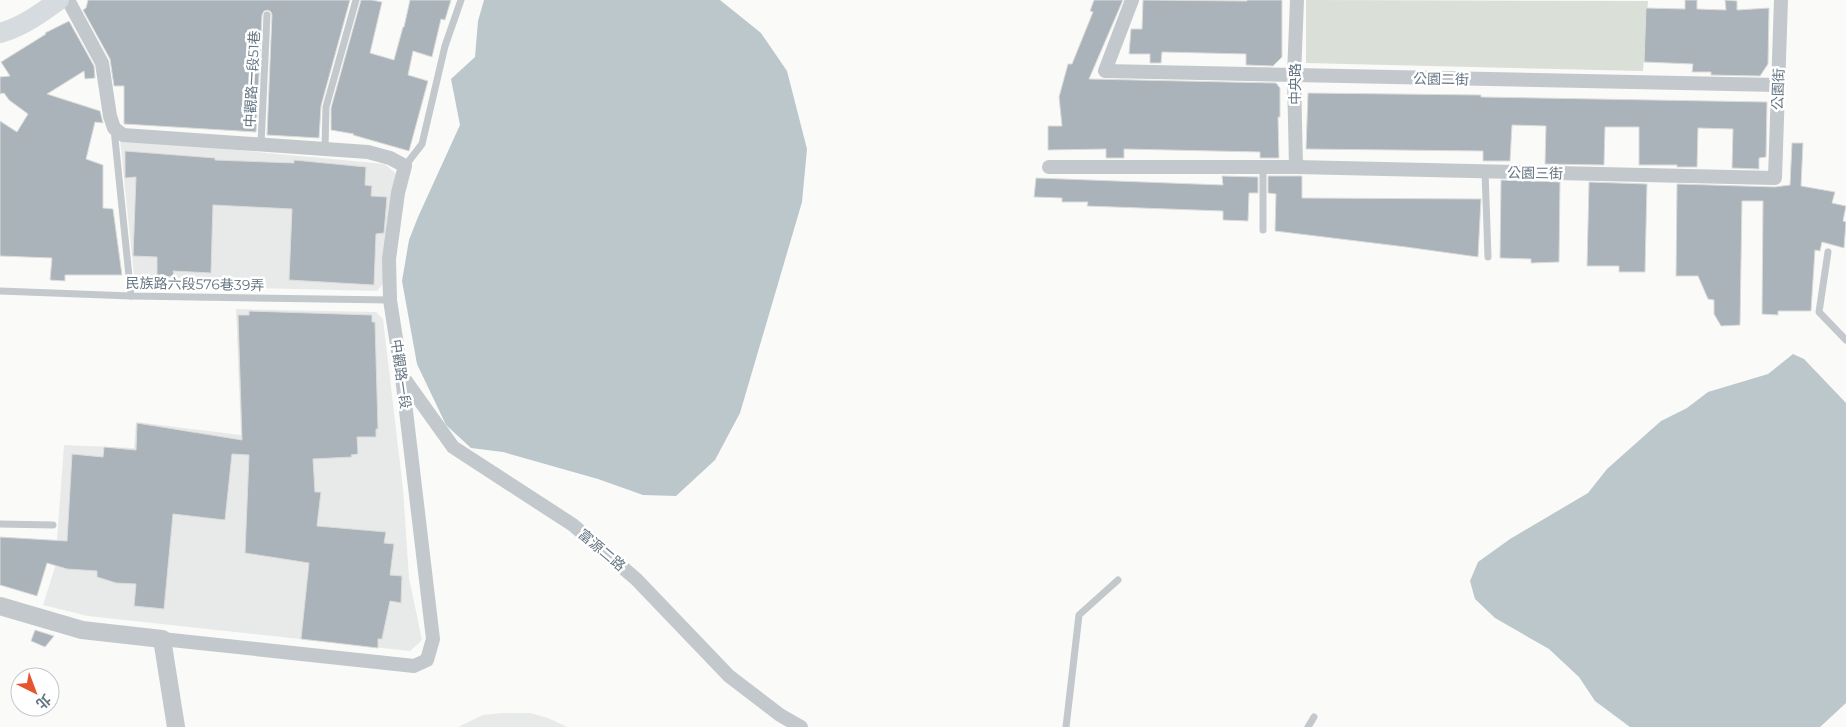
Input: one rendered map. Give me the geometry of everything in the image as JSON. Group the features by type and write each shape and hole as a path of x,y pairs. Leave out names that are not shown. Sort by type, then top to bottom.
{"main road":[{"path":"0,33 12,29 44,12 59,0"}],"street":[{"path":"68,0 102,63 110,116 114,128 123,135 368,152 390,158 405,166"},
{"name":"公園二街","path":"1132,0 1106,71 1777,85"},
{"name":"中央路","path":"1296,167 1294,76 1297,0"},
{"name":"公園街","path":"1775,178 1781,0"},
{"name":"中觀路一段","path":"162,639 414,666 427,660 433,639 402,377 390,300 389,258 398,193 405,166"},
{"name":"公園三街","path":"1050,167 1296,167 1775,178"},
{"name":"富源二路","path":"402,377 453,447 573,525 636,579 729,676 780,714 801,727"},
{"path":"0,606 82,630 162,639 176,727"}],"lane":[{"path":"324,148 326,107 356,0"},
{"path":"405,166 422,144 445,46 461,0"},
{"name":"中觀路一段51巷","path":"261,144 267,15"},
{"path":"114,128 131,296"},
{"path":"1263,167 1263,230"},
{"path":"1485,172 1488,257"},
{"path":"1828,252 1819,312 1846,340"},
{"name":"民族路六段576巷39弄","path":"0,291 131,296 390,300"},
{"path":"0,524 52,526"},
{"path":"1066,727 1079,616 1118,580"},
{"path":"1308,727 1314,717"}],"shaded area":[{"path":"484,0 720,0 761,33 787,71 807,149 802,202 740,413 715,460 676,496 643,495 598,479 503,452 471,448 446,425 417,364 402,281 409,240 460,125 451,79 475,57 478,21"},
{"path":"1306,0 1648,1 1643,71 1306,63"},
{"path":"120,139 385,164 396,174 384,283 377,291 135,285"},
{"path":"236,309 376,312 383,319 403,489 409,578 422,640 410,651 88,616 43,605 55,567 64,445 134,448 136,422 241,435"},
{"path":"1793,354 1804,359 1846,403 1846,703 1820,727 1630,727 1595,701 1579,677 1549,649 1495,618 1475,599 1470,581 1478,562 1510,539 1588,493 1607,469 1661,421 1687,408 1708,392 1768,374"},
{"path":"530,713 548,718 567,727 458,727 483,715"}],"building":[{"path":"88,0 350,0 321,106 319,138 267,135 272,15 268,10 264,11 262,15 256,132 124,124 124,86 114,86 110,59 83,10 86,8"},
{"path":"361,0 382,2 370,53 394,60 410,0 451,0 445,20 441,19 432,57 413,51 408,75 428,81 409,151 354,134 331,130 331,108"},
{"path":"1094,0 1123,0 1089,79 1276,83 1280,88 1280,117 1278,117 1279,158 1260,158 1260,152 1124,149 1124,158 1106,158 1106,149 1048,150 1048,126 1062,126 1059,97 1068,64 1072,64 1093,12 1090,11"},
{"path":"1143,0 1282,0 1282,57 1273,66 1246,65 1246,54 1162,52 1161,63 1150,63 1150,54 1129,54 1131,29 1142,29"},
{"path":"1685,0 1697,0 1697,9 1726,10 1725,0 1737,1 1737,10 1769,8 1768,64 1760,76 1711,75 1711,72 1692,72 1693,64 1644,62 1646,8 1685,9"},
{"path":"69,21 94,66 95,78 85,79 84,71 47,94 100,111 103,123 95,122 86,159 103,165 103,208 113,209 122,275 65,275 65,281 50,280 52,258 0,256 0,121 17,132 28,114 9,100 4,93 0,94 0,77 10,76 1,62 45,33"},
{"path":"1308,93 1767,102 1766,157 1759,158 1759,169 1732,168 1733,129 1698,128 1697,167 1639,165 1639,127 1605,127 1604,165 1545,164 1546,126 1512,125 1510,161 1483,161 1483,151 1306,149"},
{"path":"1792,143 1803,143 1801,186 1835,192 1832,203 1846,206 1843,221 1846,222 1844,248 1822,242 1820,251 1815,250 1811,311 1778,311 1778,315 1762,314 1763,201 1742,201 1740,325 1721,326 1714,314 1714,300 1708,299 1698,276 1676,276 1677,184 1775,187 1790,185"},
{"path":"125,151 215,158 215,160 294,163 294,160 366,167 365,185 372,186 371,196 387,197 384,233 376,234 374,285 289,280 292,209 213,205 211,273 173,271 174,277 157,276 157,257 133,256 136,177 125,178"},
{"path":"1222,176 1258,177 1258,193 1249,193 1248,221 1223,220 1223,211 1087,206 1088,202 1062,202 1062,198 1034,197 1036,178 1223,185"},
{"path":"1268,176 1302,176 1302,198 1481,199 1478,257 1275,231 1276,194 1268,193"},
{"path":"1501,180 1560,182 1559,262 1531,263 1531,259 1500,258"},
{"path":"1589,182 1647,184 1645,272 1619,272 1619,266 1587,266"},
{"path":"249,311 372,315 372,322 375,322 378,429 376,429 376,437 357,437 358,454 351,455 352,457 313,459 315,492 321,492 317,526 386,532 384,543 394,544 390,575 402,576 401,603 390,601 382,639 378,639 378,648 301,639 309,563 245,553 249,455 232,454 225,520 173,514 164,609 134,606 136,584 116,583 97,577 97,571 67,569 47,563 37,596 0,585 0,537 67,541 72,454 103,457 104,447 136,450 137,423 242,440 238,315 249,315"},
{"path":"35,630 54,636 45,647 31,641"}]}
